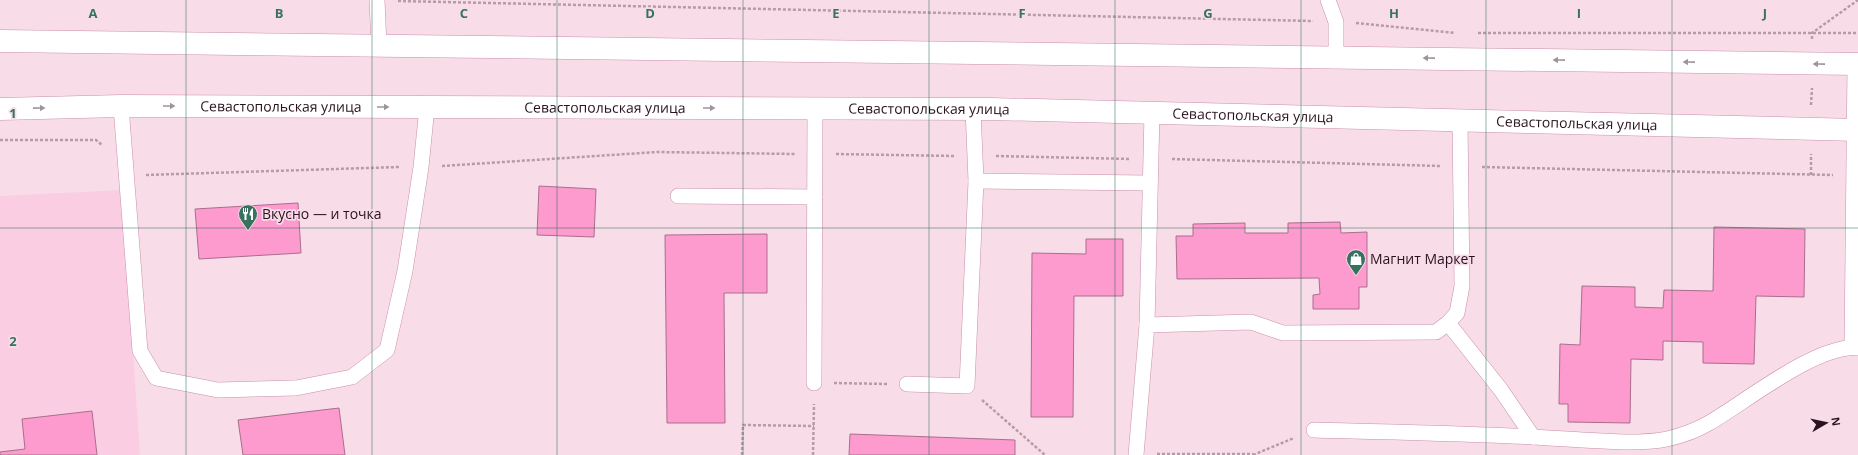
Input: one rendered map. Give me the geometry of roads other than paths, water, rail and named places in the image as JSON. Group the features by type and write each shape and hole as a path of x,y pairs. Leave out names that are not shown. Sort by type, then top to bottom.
{"main road":[{"path":"0,41 1856,64"},
{"name":"Севастопольская улица","path":"0,109 122,106 973,109 1855,130"}],"lane":[{"path":"376,0 379,46"},
{"path":"1328,0 1336,22 1336,57"},
{"path":"1314,430 1533,437 1602,448 1666,439 1684,434 1708,424 1781,376 1813,359 1835,351 1855,348 1853,176 1856,64"},
{"path":"122,106 140,351 156,378 218,390 296,388 352,377 387,350 405,271 421,167 427,107"},
{"path":"814,383 815,109"},
{"path":"907,384 966,386 976,181 973,109"},
{"path":"1136,454 1147,325 1152,113"},
{"path":"1147,325 1251,322 1283,332 1436,332 1448,324 1457,312 1462,286 1460,120"},
{"path":"976,181 1150,183"},
{"path":"678,196 815,198"},
{"path":"1448,324 1501,390 1533,437"}],"place":[{"name":"Вкусно — и точка","path":"248,231"},
{"name":"Магнит Маркет","path":"1356,276"}]}
